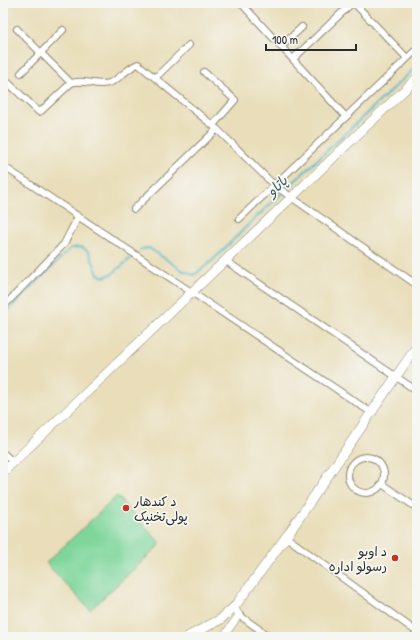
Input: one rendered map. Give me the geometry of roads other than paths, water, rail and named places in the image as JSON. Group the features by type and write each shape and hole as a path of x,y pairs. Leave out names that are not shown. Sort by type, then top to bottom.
{"main road":[{"path":"3,472 226,261 288,196 417,78"},
{"path":"187,637 236,612 417,346"}],"street":[{"path":"241,3 346,117"},
{"path":"293,59 353,3 407,58"},
{"path":"281,47 302,27"},
{"path":"17,30 71,83"},
{"path":"21,73 63,30"},
{"path":"156,78 189,45"},
{"path":"239,219 277,187 346,117 417,49"},
{"path":"3,78 39,112 42,111 71,83 77,81 101,84 109,83 138,64 215,127 288,196 417,285"},
{"path":"134,209 215,127 235,100 204,72"},
{"path":"3,166 372,413"},
{"path":"3,307 64,244 78,217"},
{"path":"226,261 417,391"},
{"path":"3,453 13,462"},
{"path":"361,457 373,458 379,461 385,472 382,484 373,492 362,492 357,490 350,482 348,476 351,465 361,457"},
{"path":"341,458 351,465"},
{"path":"382,484 417,508"},
{"path":"286,538 416,629"},
{"path":"223,637 236,612 270,637"},
{"path":"3,634 6,637"}],"waterway":[{"name":"پاتاو","path":"139,251 149,248 182,270 194,275 212,261 247,226 417,66"},
{"name":"پاتاو","path":"3,316 71,248 82,247 89,252 98,274 104,277 112,274 131,258"}],"place":[{"name":"د کندهار پولی‌تخنیک","path":"126,508"},
{"name":"د اوبو رسولو اداره","path":"395,558"}]}
